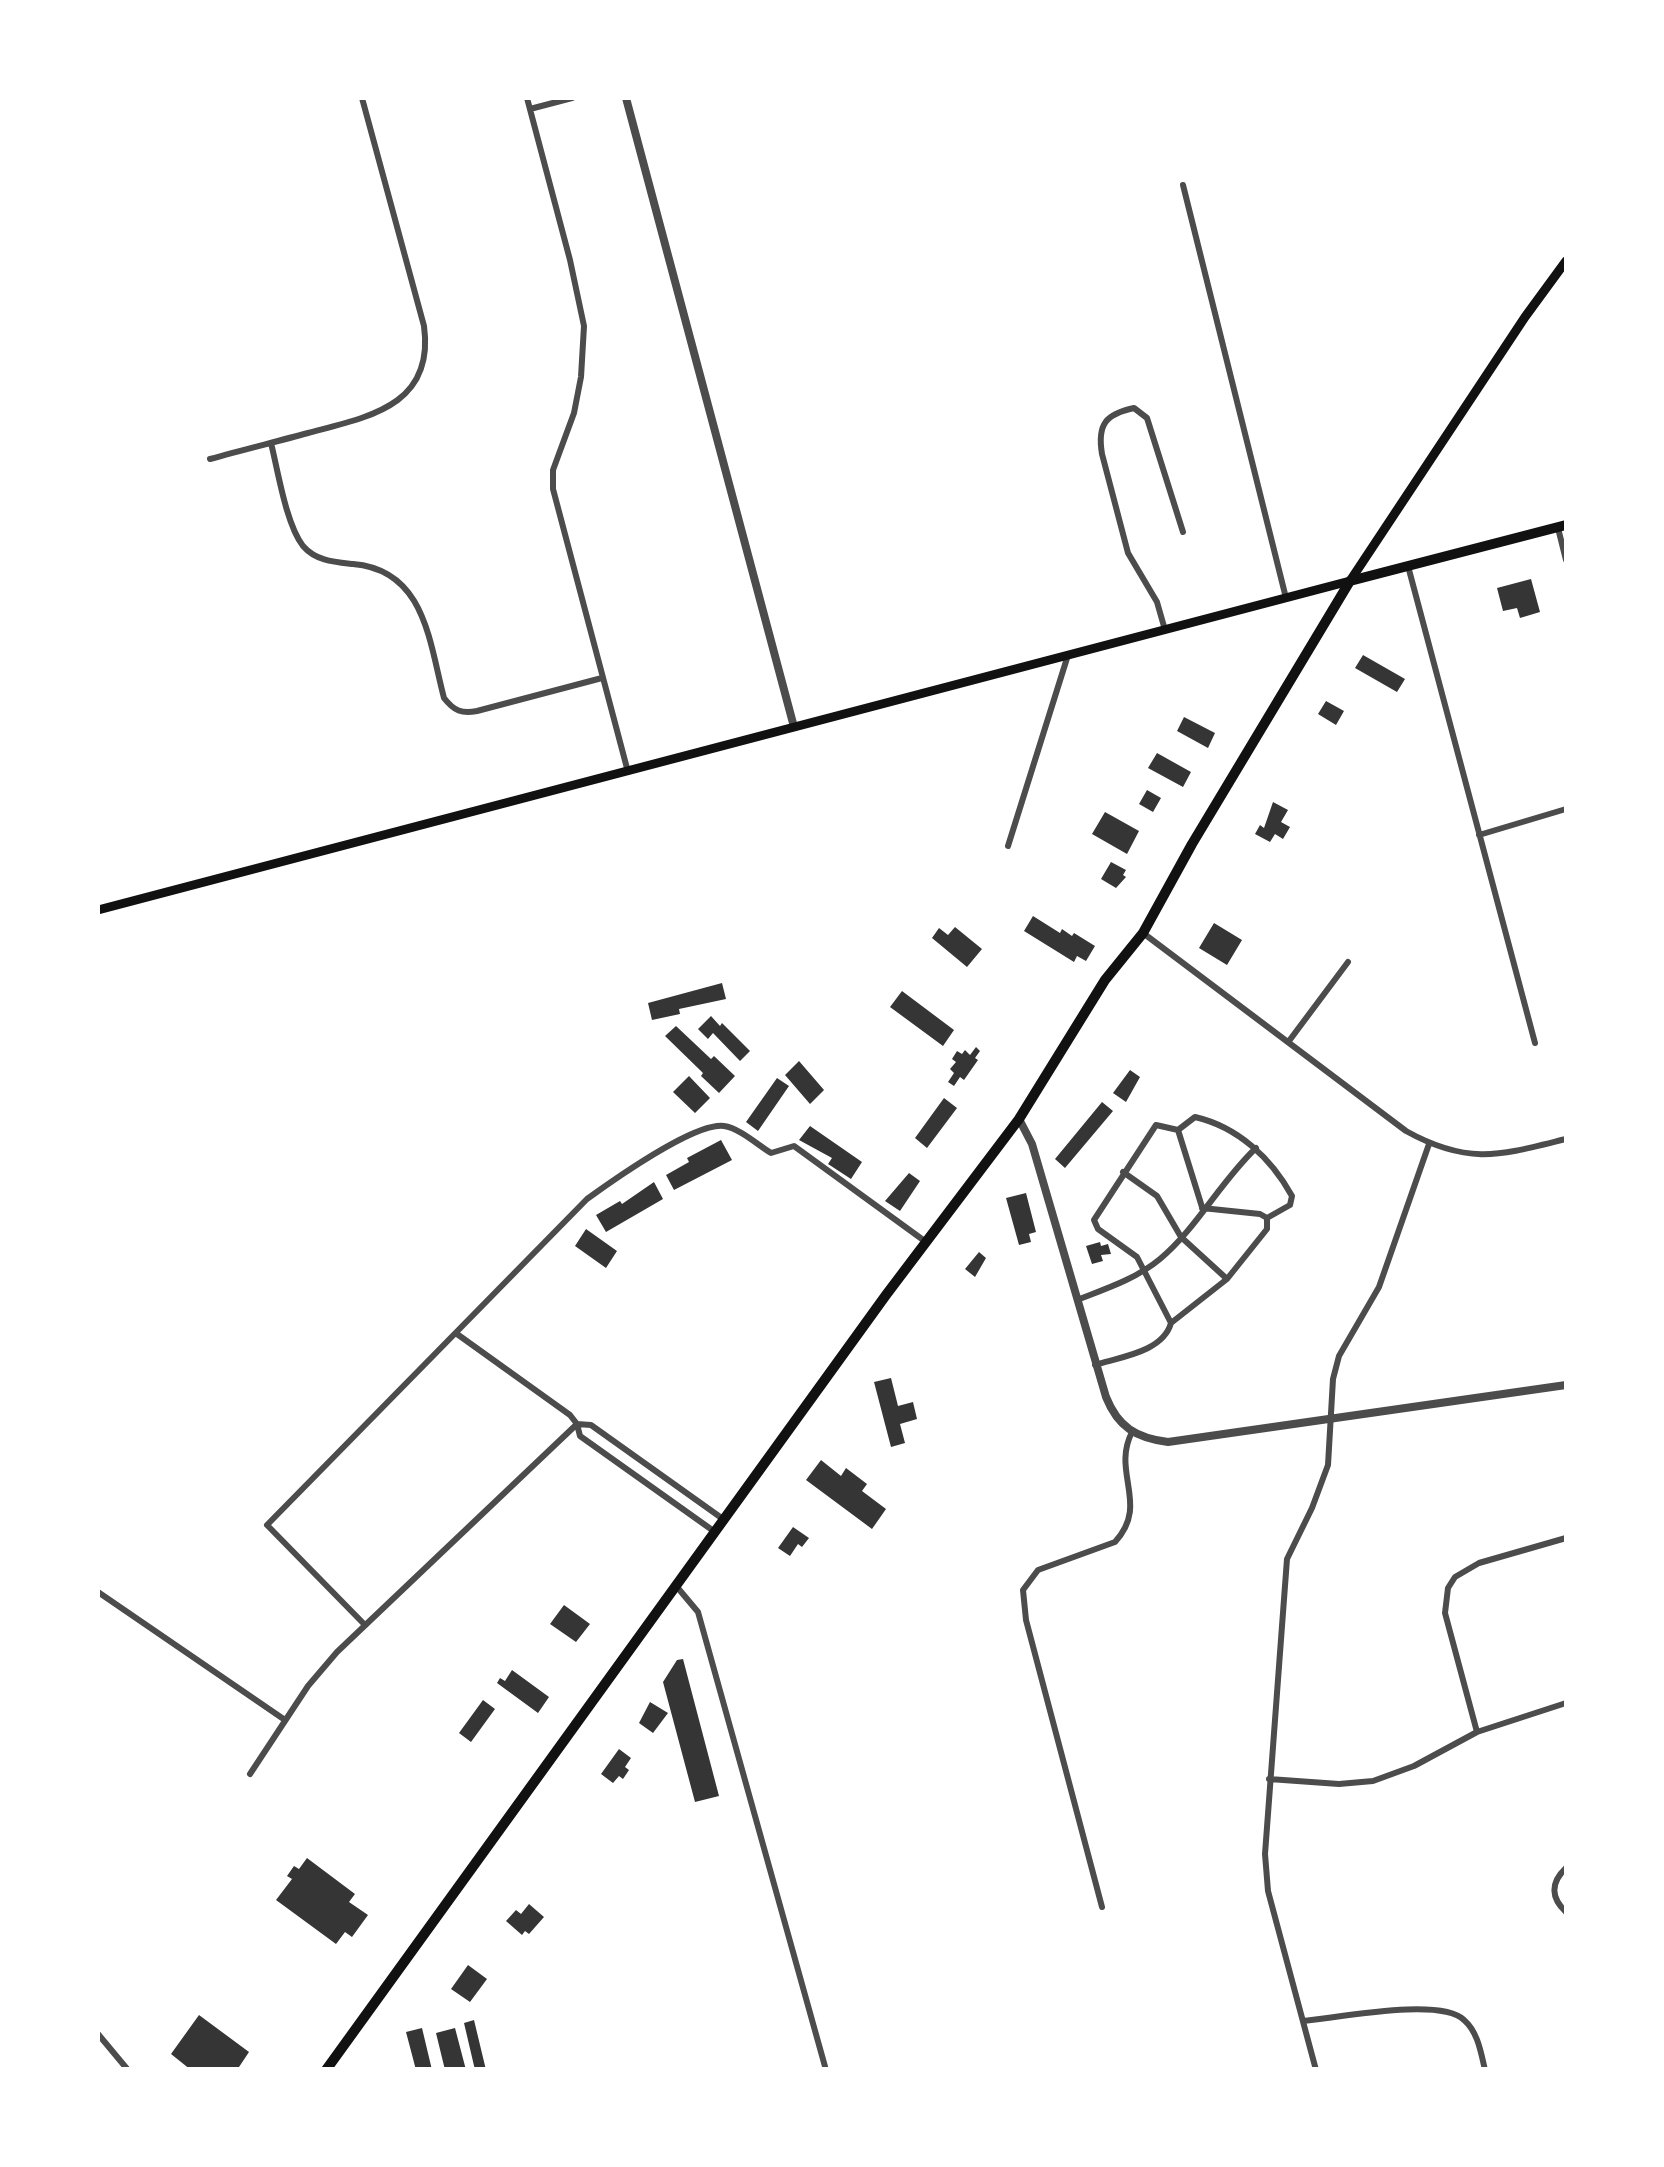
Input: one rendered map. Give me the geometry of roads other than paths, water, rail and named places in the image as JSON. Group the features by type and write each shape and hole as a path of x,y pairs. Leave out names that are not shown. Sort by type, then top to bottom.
{"main road":[{"path":"331,2067 723,1519 1019,1119 1105,980 1143,933 1350,581 1566,261"},
{"path":"98,910 1562,526"}],"street":[{"path":"210,459 384,410 412,387 424,357 424,326 362,98"},
{"path":"526,98 584,326 581,378 574,413 553,470 553,489 628,772"},
{"path":"530,109 572,98"},
{"path":"626,98 794,726"},
{"path":"1183,185 1286,598"},
{"path":"1166,632 1157,602 1128,553 1102,454 1104,423 1116,412 1134,408 1147,418 1182,532"},
{"path":"271,443 294,529 302,544 318,558 370,566 403,584 422,615 444,698 450,706 466,713 478,711 602,678"},
{"path":"1562,526 1566,560"},
{"path":"1408,566 1535,1043"},
{"path":"1008,846 1068,656"},
{"path":"1479,834 1566,808"},
{"path":"1143,933 1406,1131 1429,1144 1449,1151 1488,1155 1566,1140"},
{"path":"1290,1041 1348,962"},
{"path":"1019,1119 1032,1144 1095,1365 1114,1417 1146,1440 1168,1442 1332,1421 1566,1386"},
{"path":"1178,1130 1188,1120 1202,1119 1245,1138 1256,1148 1292,1196 1290,1205 1266,1218"},
{"path":"1171,1323 1137,1257 1094,1226 1098,1211 1152,1128 1163,1124 1178,1130"},
{"path":"364,1624 267,1525 587,1199 676,1142 727,1126 772,1153 794,1146 928,1243"},
{"path":"1178,1130 1202,1208"},
{"path":"1316,2070 1268,1890 1265,1854 1286,1559 1325,1476 1332,1380 1339,1356 1379,1288 1429,1144"},
{"path":"1076,1300 1144,1270 1181,1237 1232,1171 1256,1148"},
{"path":"1123,1172 1157,1196 1181,1237 1227,1279"},
{"path":"1202,1208 1260,1214 1266,1218"},
{"path":"1095,1365 1147,1348 1169,1332 1171,1323 1227,1279 1267,1230 1266,1218"},
{"path":"457,1334 570,1415 578,1424 580,1436 715,1532"},
{"path":"578,1424 590,1426 723,1519"},
{"path":"250,1774 308,1686 364,1624 578,1424"},
{"path":"1102,1907 1026,1620 1023,1590 1038,1570 1115,1542 1123,1534 1132,1508 1124,1449 1132,1432"},
{"path":"1477,1732 1445,1613 1448,1588 1455,1577 1479,1564 1566,1538"},
{"path":"677,1587 692,1601 704,1629 826,2070"},
{"path":"98,1592 285,1720"},
{"path":"1269,1779 1338,1784 1373,1781 1414,1766 1477,1732 1566,1703"},
{"path":"1566,1868 1554,1886 1557,1903 1566,1912"},
{"path":"1302,2021 1414,2010 1449,2011 1472,2028 1486,2070"},
{"path":"98,2034 128,2070"}]}
